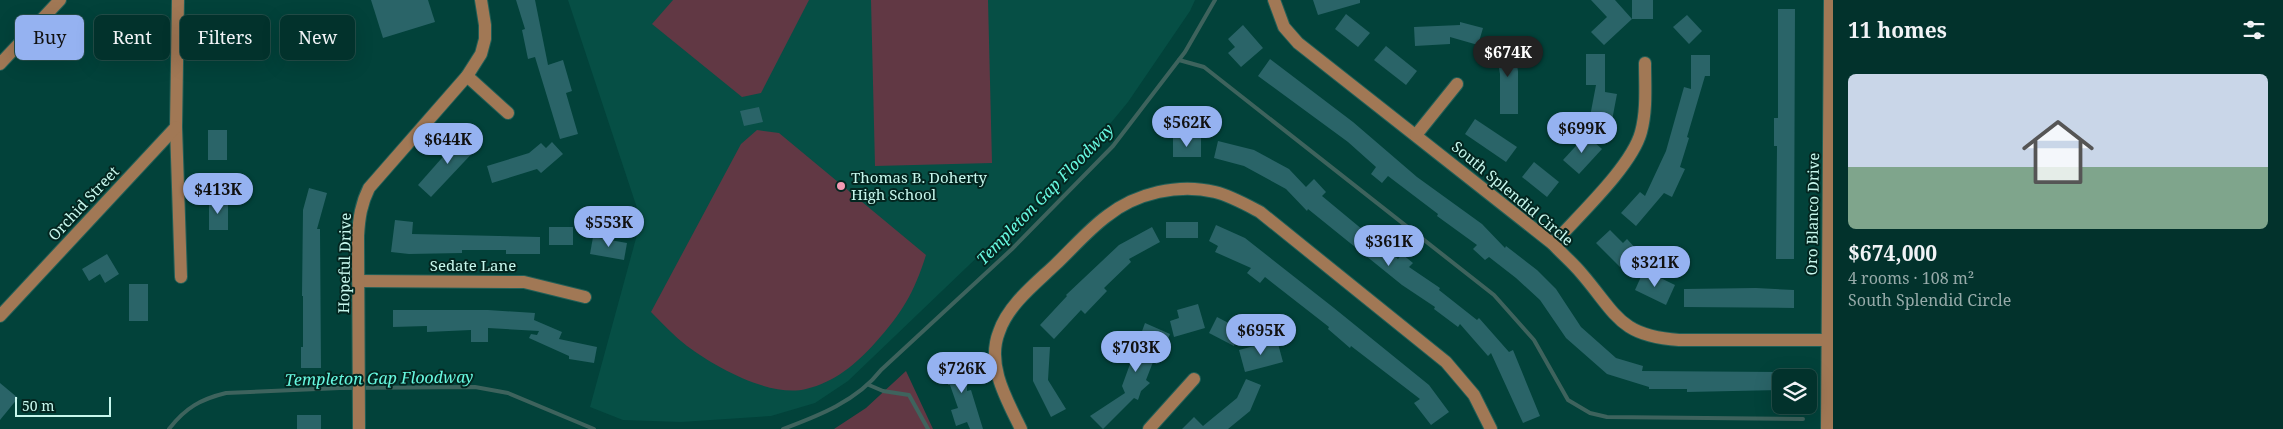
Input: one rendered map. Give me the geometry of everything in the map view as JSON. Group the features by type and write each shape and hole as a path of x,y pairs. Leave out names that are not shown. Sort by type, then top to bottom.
{"street":[{"path":"0,64 60,0"},
{"path":"178,0 176,127 181,277"},
{"name":"Hopeful Drive","path":"358,429 358,218 362,202 369,188 467,76 482,54 485,24 480,0"},
{"name":"South Splendid Circle","path":"1274,0 1284,27 1298,43 1553,244 1582,274 1619,320 1629,328 1643,334 1679,340 1830,340"},
{"name":"Oro Blanco Drive","path":"1827,429 1830,340 1832,49 1830,0"},
{"path":"1553,244 1634,150 1644,118 1645,63"},
{"path":"467,76 508,113"},
{"path":"1416,135 1457,84"},
{"name":"Orchid Street","path":"0,316 176,127"},
{"path":"1021,429 1001,387 997,369 998,332 1007,316 1023,296 1107,216 1125,204 1147,194 1192,188 1215,192 1238,200 1260,212 1430,349 1462,378 1474,395 1491,429"},
{"name":"Sedate Lane","path":"359,281 524,282 585,297"},
{"path":"1148,429 1194,380"}],"shaded area":[{"name":"Thomas B. Doherty High School","path":"568,0 1195,0 1190,11 1128,102 1087,152 848,381 815,403 771,416 681,422 623,420 590,407 641,220"},
{"path":"673,0 809,0 761,93 742,97 652,24"},
{"path":"871,0 988,0 992,163 875,166"},
{"path":"757,130 779,133 926,255 912,292 893,322 875,343 836,377 806,389 792,391 777,389 744,379 712,363 687,346 651,312 741,144"},
{"path":"906,371 933,429 834,429 866,408"}],"building":[{"path":"371,0 428,0 435,22 383,38"},
{"path":"516,0 535,0 548,65 563,60 572,91 566,93 578,134 560,139 535,57 528,59 522,30 525,29"},
{"path":"1313,0 1360,0 1360,3 1318,15"},
{"path":"1591,0 1615,0 1632,19 1604,45 1591,32 1607,17"},
{"path":"1632,0 1653,0 1653,19 1632,19"},
{"path":"1778,9 1795,9 1794,259 1776,259 1777,146 1774,146 1774,118 1778,118"},
{"path":"1346,14 1370,33 1358,47 1335,29"},
{"path":"1687,15 1702,31 1689,44 1673,27"},
{"path":"1460,22 1483,28 1478,45 1450,37 1450,44 1415,46 1414,27 1460,25"},
{"path":"1243,25 1263,48 1241,67 1228,53 1235,47 1228,39"},
{"path":"1513,41 1518,71 1518,114 1500,114 1500,74 1495,44"},
{"path":"1386,46 1417,71 1406,85 1374,60"},
{"path":"1586,54 1605,54 1605,92 1617,94 1610,131 1588,127 1596,85 1586,85"},
{"path":"1691,55 1710,55 1710,76 1705,76 1687,137 1689,138 1680,167 1685,169 1672,197 1664,193 1636,226 1621,213 1640,192 1645,196 1666,151 1684,87 1691,89"},
{"path":"1270,59 1353,122 1417,177 1482,224 1505,248 1506,246 1537,270 1556,289 1581,327 1616,358 1643,366 1642,371 1772,372 1772,390 1687,392 1687,389 1649,389 1649,387 1607,374 1566,338 1540,300 1516,278 1489,257 1485,260 1473,249 1477,245 1437,216 1438,214 1388,176 1382,183 1371,174 1376,167 1348,142 1258,76"},
{"path":"759,107 763,122 744,126 740,111"},
{"path":"1475,119 1517,147 1506,162 1465,134"},
{"path":"208,130 227,130 227,160 208,160"},
{"path":"464,133 479,146 431,197 418,185"},
{"path":"1586,135 1602,149 1579,174 1563,160"},
{"path":"1173,138 1201,138 1201,157 1173,157"},
{"path":"1218,141 1254,150 1289,169 1306,187 1314,179 1326,192 1322,196 1398,259 1402,254 1413,263 1409,267 1440,288 1439,290 1477,320 1479,318 1509,352 1513,350 1540,416 1523,423 1491,353 1488,356 1460,324 1458,327 1434,309 1435,307 1402,285 1308,209 1307,211 1286,189 1244,166 1214,158"},
{"path":"552,142 563,154 541,173 537,169 492,183 487,166 529,153 541,143 546,148"},
{"path":"1534,162 1559,182 1547,197 1522,177"},
{"path":"309,188 327,193 317,229 320,229 321,368 301,368 301,347 303,347 303,210"},
{"path":"209,200 228,200 228,230 209,230"},
{"path":"395,220 413,222 412,234 540,237 540,254 506,254 506,250 462,250 462,253 409,254 391,252"},
{"path":"1166,222 1198,222 1198,238 1166,238"},
{"path":"1216,225 1245,238 1334,308 1429,385 1449,412 1431,425 1414,403 1420,399 1351,346 1350,348 1328,329 1329,327 1265,277 1260,283 1247,273 1251,268 1215,252 1218,246 1209,241"},
{"path":"549,227 573,227 573,245 549,245"},
{"path":"1152,227 1160,242 1129,259 1131,262 1104,288 1107,291 1085,314 1081,310 1054,339 1040,325 1066,295 1119,245"},
{"path":"1610,230 1623,243 1627,239 1637,250 1620,267 1596,243"},
{"path":"593,237 627,243 624,260 590,254"},
{"path":"107,254 119,274 105,283 100,274 89,281 82,269"},
{"path":"1644,270 1675,285 1666,305 1635,290"},
{"path":"129,284 148,284 148,321 129,321"},
{"path":"1756,288 1794,290 1794,308 1684,307 1684,289"},
{"path":"1198,304 1205,328 1174,337 1170,321 1179,318 1177,310"},
{"path":"393,310 488,310 535,313 534,320 562,332 559,339 597,347 594,363 569,359 569,356 529,338 531,334 537,335 539,331 488,328 488,342 471,342 471,330 427,332 427,326 393,327"},
{"path":"1217,317 1242,330 1234,346 1209,333"},
{"path":"1145,323 1170,334 1157,364 1153,362 1146,380 1150,383 1141,391 1138,400 1134,398 1103,429 1090,416 1125,393 1122,386"},
{"path":"1277,340 1283,362 1245,372 1239,350"},
{"path":"1033,347 1050,347 1048,380 1066,409 1051,417 1033,381"},
{"path":"948,356 967,356 967,391 971,390 983,429 970,429 967,422 956,426 951,410 958,408 950,385 948,385"},
{"path":"1246,379 1261,385 1250,411 1228,429 1182,429 1194,417 1203,426 1237,398"},
{"path":"0,383 18,398 0,420"},
{"path":"297,415 321,415 321,429 297,429"}],"waterway":[{"name":"Templeton Gap Floodway","path":"783,429 810,419 849,399 871,381 1012,249 1113,146 1185,52 1215,0"},
{"path":"1179,60 1204,67 1494,295 1534,340 1568,400 1590,413 1607,417 1803,419"},
{"name":"Templeton Gap Floodway","path":"869,385 883,391 909,395 928,429"},
{"name":"Templeton Gap Floodway","path":"169,429 181,415 194,405 226,393 340,388 475,387 508,393 594,429"}],"place":[{"name":"Thomas B. Doherty High School","path":"841,186"}]}
